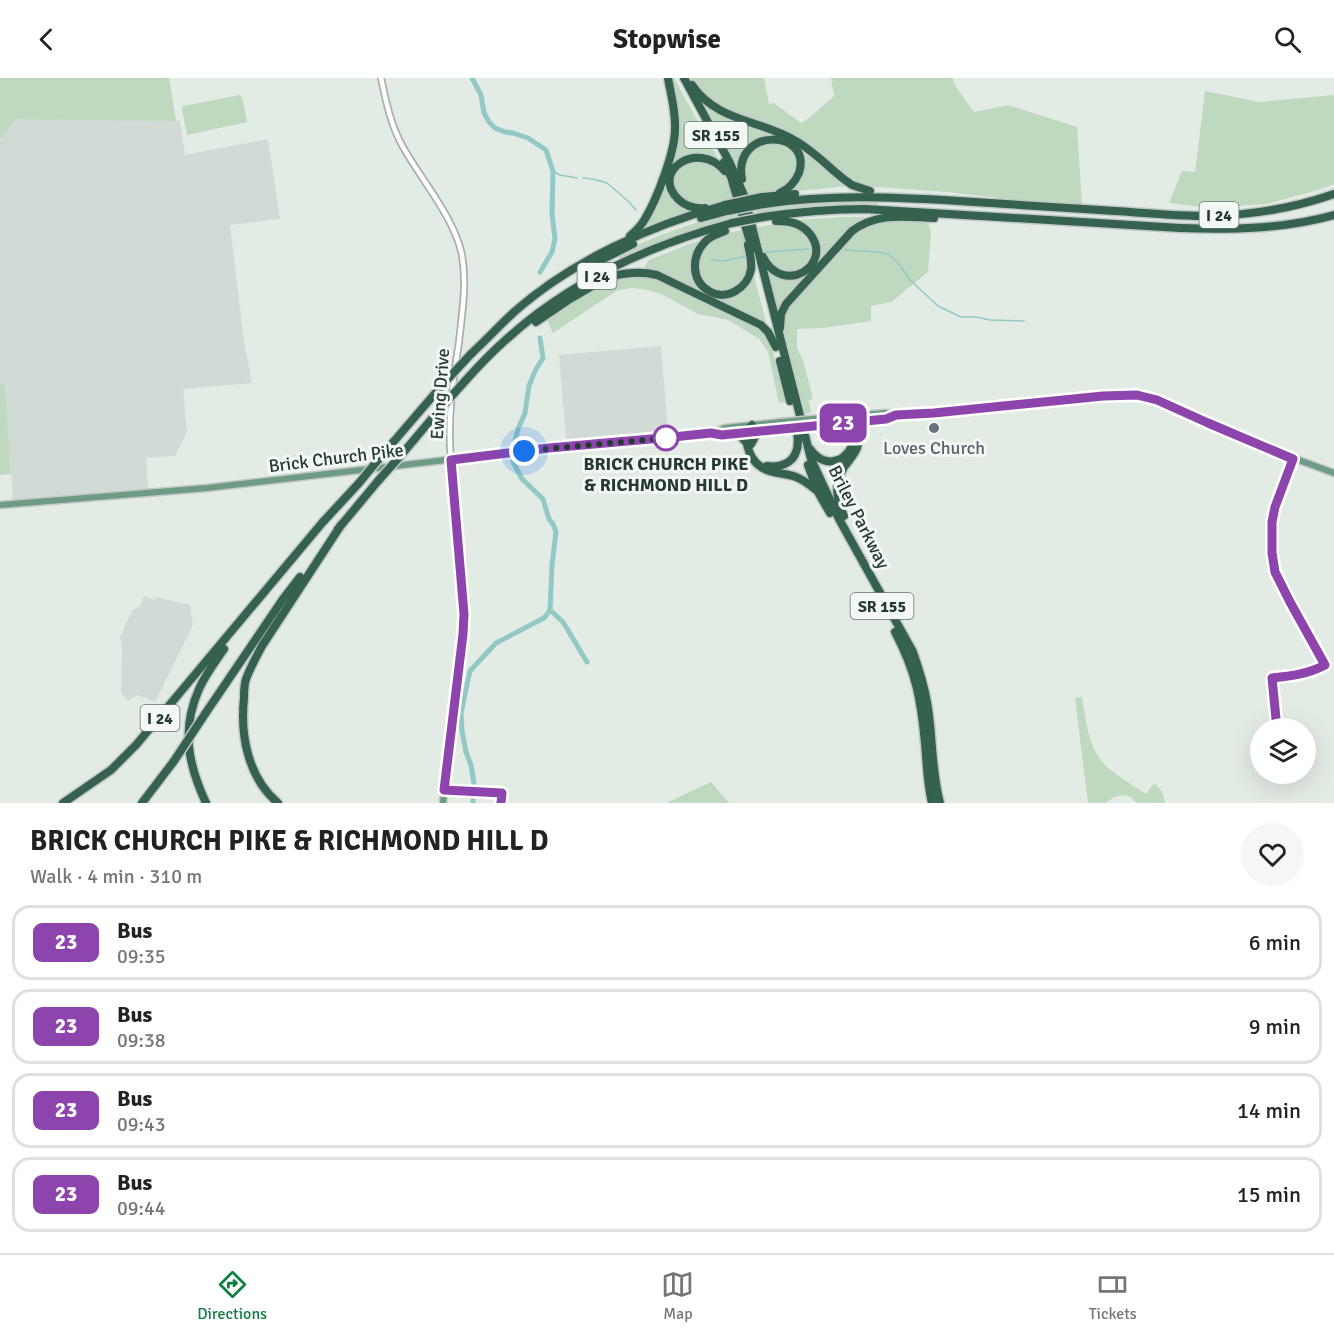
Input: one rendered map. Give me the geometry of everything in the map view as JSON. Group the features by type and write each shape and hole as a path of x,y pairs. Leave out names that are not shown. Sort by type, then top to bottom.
{"highway":[{"path":"493,334 514,312 546,287 629,237 645,219 653,204 674,139 675,122 668,78"},
{"name":"Briley Parkway","path":"678,78 731,177 811,459 839,519 913,652 927,702 929,746 940,803"},
{"path":"686,78 695,90 716,108 792,139 845,180 870,191"},
{"name":"Briley Parkway","path":"686,78 744,195 797,431 809,468 818,492 907,654 927,728"},
{"path":"744,195 741,175 744,159 749,150 765,140 785,141 797,153 800,164 798,174 785,191 765,199"},
{"path":"723,208 696,209 679,200 671,188 672,171 681,162 701,157 717,164 731,177"},
{"path":"765,199 819,192 870,191 968,197 1029,206"},
{"name":"I 24","path":"63,803 111,770 136,745 322,523 471,354 541,296 570,277 635,243 723,208 765,199 892,197 1194,216 1236,214 1289,206 1334,194"},
{"path":"613,246 723,208"},
{"name":"I 24","path":"142,803 174,761 283,599 341,525 466,380 499,346 547,307 592,278 632,258 686,237 799,212 835,209 1180,228 1249,229 1286,225 1334,215"},
{"path":"776,220 840,214 1041,219"},
{"path":"780,350 780,320 784,307 830,254 852,231 865,222 879,218 905,217"},
{"path":"755,237 764,260 777,273 787,276 799,275 813,263 815,246 808,232 788,221 764,220"},
{"path":"730,228 706,240 695,260 696,276 701,285 711,293 721,295 733,293 747,279 751,258 747,230"},
{"path":"483,362 555,309 607,277 663,250 730,228"},
{"path":"607,277 640,272 657,275 761,325 780,350"},
{"path":"796,405 810,449 818,458 824,460 837,460 848,453 852,447 855,418"},
{"path":"855,418 858,445 854,455 842,470 836,491 839,505 864,564"},
{"path":"748,429 752,459 760,467 805,481 818,492"},
{"path":"749,443 761,431"},
{"path":"731,434 740,436 749,443 756,458 763,464 774,467 792,459 798,443 797,431"},
{"path":"278,803 262,785 253,768 244,740 242,717 245,681 262,646 341,525"},
{"path":"206,803 190,760 189,721 202,683 244,618"},
{"name":"Briley Parkway","path":"929,746 927,782 932,803"}],"main road":[{"name":"Brick Church Pike","path":"711,433 722,435 781,425 855,418 886,419 896,415 1103,396 1137,395 1157,400 1274,451 1334,473"},
{"name":"Brick Church Pike","path":"0,505 207,488 524,451 711,433 725,428 761,431 781,425"},
{"name":"Ewing Drive","path":"443,803 464,614 451,460"}],"street":[{"name":"Ewing Drive","path":"381,78 387,107 399,138 448,220 461,253 465,291 451,405 451,460"}],"shaded area":[{"path":"85,117 180,121 185,155 268,139 280,219 230,225 244,341 252,383 183,389 187,432 175,456 146,458 148,489 13,500 5,385 0,385 0,140 14,119"},
{"path":"661,346 668,430 566,439 559,355"},
{"path":"144,596 155,600 156,597 190,605 193,625 155,702 137,695 128,701 121,692 120,637 132,611 140,606"}],"green space":[{"path":"0,78 169,78 176,121 15,119 0,140"},
{"path":"669,78 674,78 720,164 688,157 668,179 693,212 638,233 675,148"},
{"path":"691,78 764,78 769,104 774,103 801,123 834,96 831,78 952,78 974,112 1008,105 1077,127 1082,205 863,186 854,182 795,136 738,115 712,102"},
{"path":"1205,91 1259,102 1334,95 1334,184 1266,204 1211,208 1169,203 1182,171 1195,172"},
{"path":"240,95 247,122 187,135 183,106"},
{"path":"700,99 793,141 849,186 787,192 800,175 796,148 761,140 739,169"},
{"path":"780,143 794,155 796,174 776,191 750,197 743,176 747,156 760,144"},
{"path":"690,161 710,163 723,172 735,199 700,207 688,204 677,192 673,182 679,168"},
{"path":"877,199 878,206 757,215 755,208 787,202"},
{"path":"737,212 739,218 620,260 617,254 676,230"},
{"path":"875,217 866,220 779,308 766,267 794,278 818,252 797,220"},
{"path":"927,220 931,232 928,272 891,302 871,306 871,321 797,329 797,348 803,360 813,399 809,400 811,412 805,414 786,345 784,330 788,307 848,238 877,221"},
{"path":"789,223 803,230 812,245 812,258 804,269 789,274 778,270 766,259 757,227"},
{"path":"742,230 749,255 748,268 743,281 727,290 711,290 699,276 698,258 710,240"},
{"path":"697,241 700,244 697,248 700,286 725,297 753,273 767,327 645,266 649,260"},
{"path":"643,274 759,325 771,343 785,402 779,403 768,352 759,339 728,320 698,314 661,294 643,289 618,290 553,333 546,317 608,279"},
{"path":"5,384 11,474 0,475 0,385"},
{"path":"1082,697 1089,734 1101,760 1112,771 1146,794 1154,784 1162,792 1165,803 1136,803 1131,797 1124,795 1114,797 1105,803 1088,803 1075,698"},
{"path":"711,782 729,803 666,803"}],"waterway":[{"path":"472,78 481,95 484,113 495,128 528,138 546,150 553,171 552,213 555,239 552,252 540,272"},
{"path":"553,171 560,175 577,178"},
{"path":"583,178 607,183 636,210"},
{"path":"766,252 808,249"},
{"path":"845,250 888,254 900,265 910,280 938,306 961,317 1024,321"},
{"path":"712,260 723,261 747,256"},
{"path":"473,803 474,784 462,731 461,713 470,671 496,643 544,618 550,610 556,532 543,499 522,479 513,462 514,446 525,413 529,386 543,358 540,338"},
{"path":"550,610 563,622 587,662"}],"bus line":[{"name":"23","path":"501,803 502,793 444,790 464,614 451,460 549,448 711,433 722,435 886,419 896,415 1103,396 1137,395 1157,400 1293,459 1275,507 1272,522 1272,553 1275,572 1325,665 1298,675 1272,678 1276,718"}],"place":[{"name":"Loves Church","path":"934,428"},
{"name":"BRICK CHURCH PIKE & RICHMOND HILL D","path":"666,438"}],"route":[{"path":"524,451 666,438"}]}
